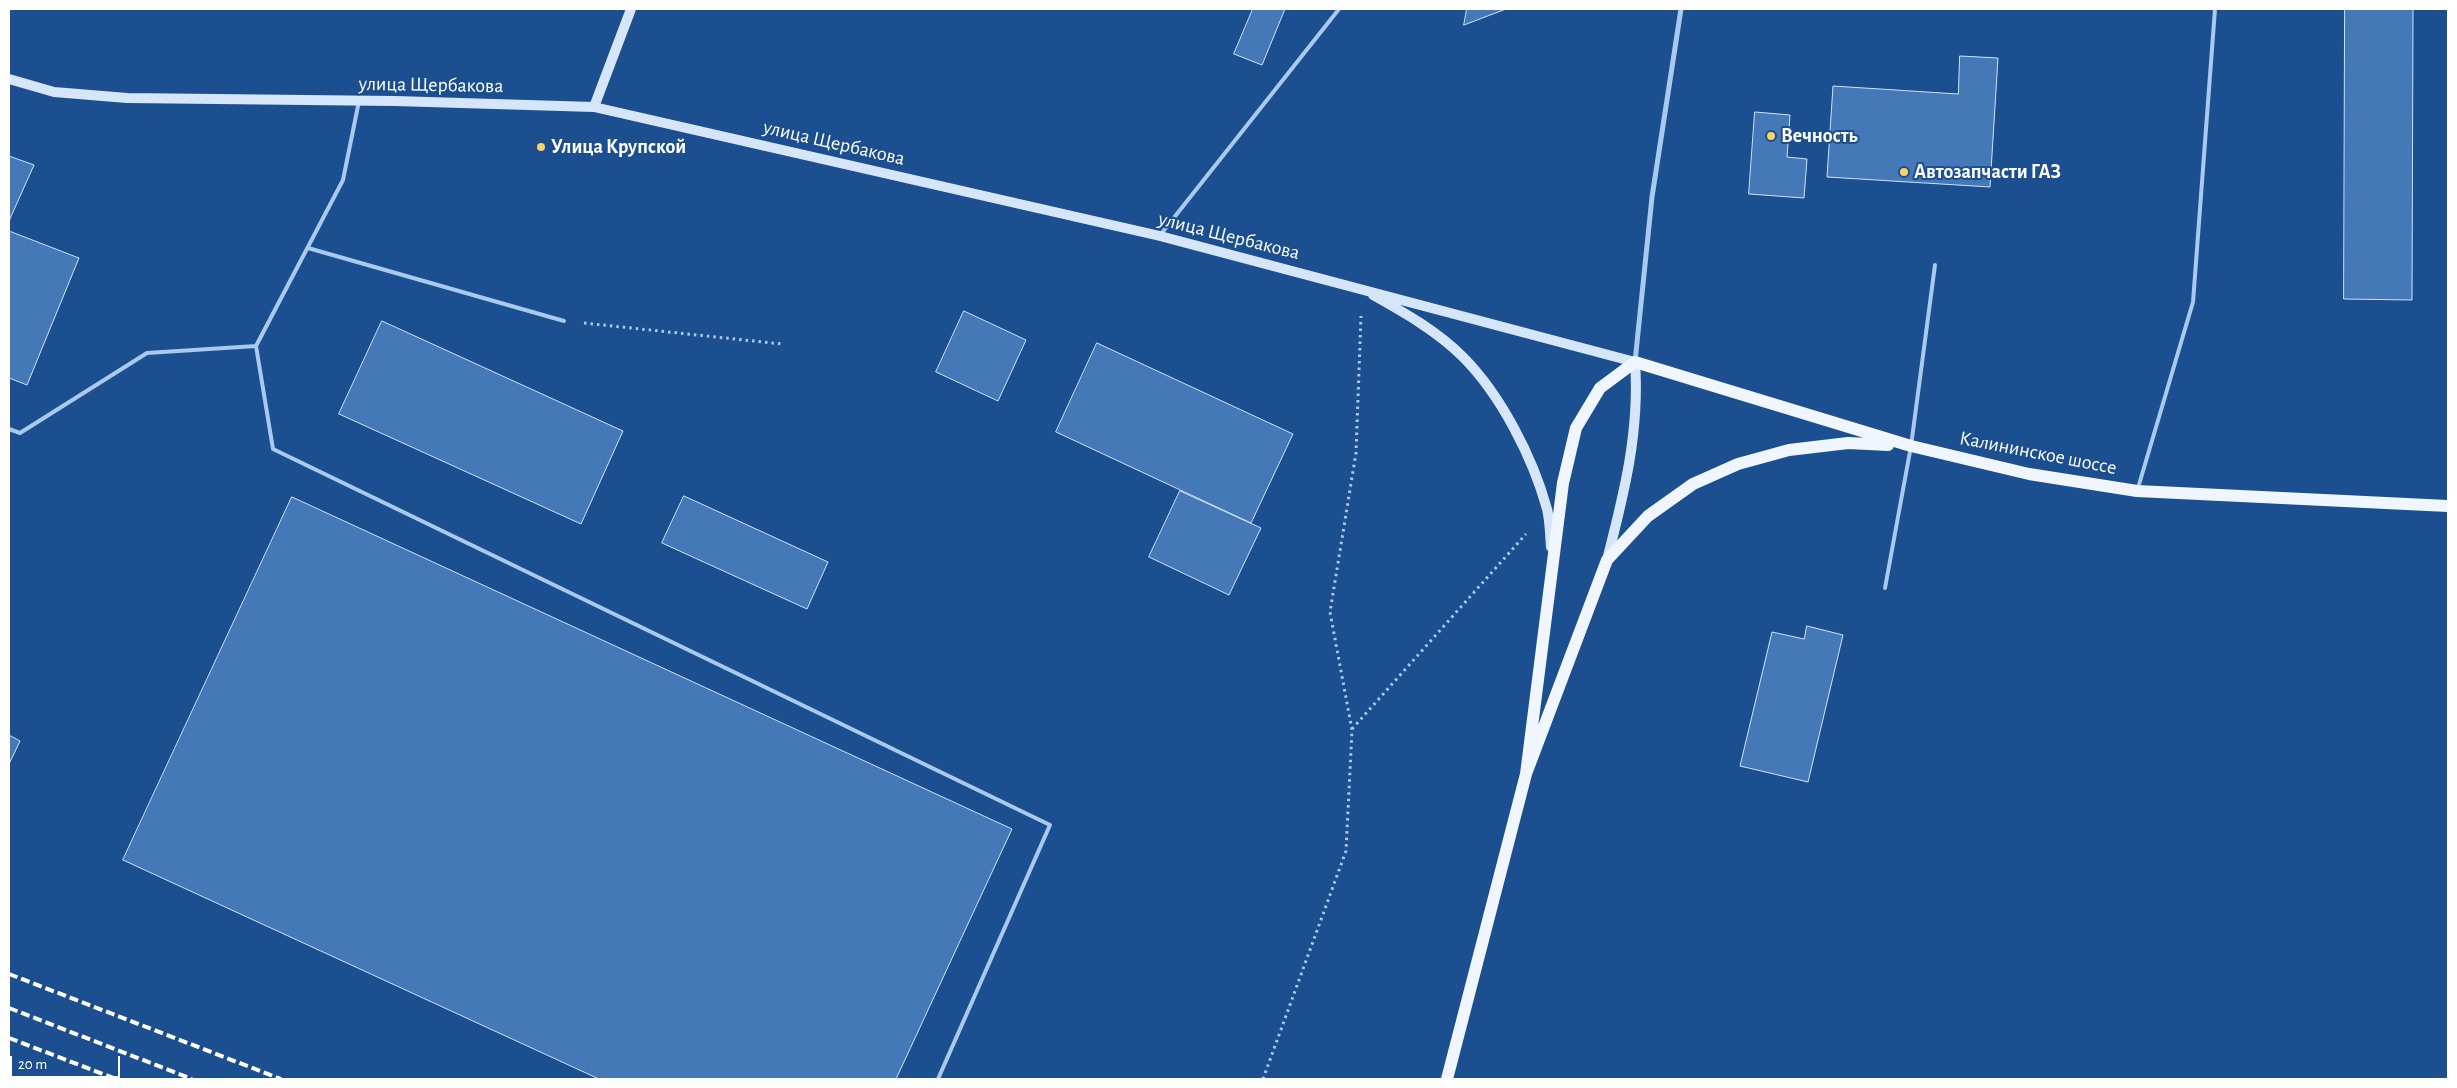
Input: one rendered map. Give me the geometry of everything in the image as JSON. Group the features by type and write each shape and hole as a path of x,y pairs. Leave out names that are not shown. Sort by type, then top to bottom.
{"main road":[{"path":"594,107 631,9"},
{"name":"улица Щербакова","path":"9,79 54,92 126,98 594,107 1160,236 1634,362"},
{"path":"1361,288 1425,325 1469,364 1495,396 1526,453 1548,510 1553,564"},
{"path":"1447,1079 1526,774 1607,560 1627,482 1635,430 1637,392 1634,362"},
{"path":"1526,774 1564,483 1576,428 1600,388 1634,362"},
{"name":"Калининское шоссе","path":"1634,362 1911,446 2029,474 2138,491 2448,506"},
{"path":"1607,560 1648,516 1693,484 1738,464 1789,450 1848,442 1911,446"}],"street":[{"path":"1634,362 1652,197 1681,9"}],"lane":[{"path":"1160,236 1339,9"},
{"path":"2138,491 2193,302 2214,9"},
{"path":"358,101 343,180 256,346 273,449 1050,825 938,1079"},
{"path":"308,248 564,321"},
{"path":"1885,588 1911,446 1935,264"},
{"path":"9,428 20,433 147,353 256,346"}],"path":[{"path":"1263,1079 1346,851 1352,730 1330,612 1356,453 1361,288"},
{"path":"564,321 782,344"},
{"path":"1352,730 1548,510"}],"building":[{"path":"1253,9 1285,9 1262,65 1234,54"},
{"path":"1467,9 1506,9 1464,25"},
{"path":"2345,9 2413,9 2412,300 2344,299"},
{"path":"1960,56 1998,58 1990,187 1827,177 1833,86 1958,94"},
{"name":"Вечность","path":"1755,112 1790,115 1787,157 1807,159 1804,198 1749,194"},
{"path":"9,156 34,165 9,221"},
{"path":"9,231 79,258 27,385 9,378"},
{"path":"964,311 1026,340 998,401 936,372"},
{"path":"382,321 623,431 581,524 339,414"},
{"path":"1097,343 1293,434 1251,523 1056,432"},
{"path":"1180,491 1261,528 1229,595 1149,557"},
{"path":"684,496 828,562 807,609 662,543"},
{"path":"292,497 1012,829 896,1079 599,1079 123,860"},
{"path":"1807,626 1843,635 1808,782 1740,766 1772,632 1804,639"},
{"path":"9,735 20,741 9,764"}],"railway":[{"path":"9,974 281,1079"},
{"path":"9,1008 192,1079"},
{"path":"9,1038 116,1079"}],"place":[{"name":"Вечность","path":"1771,136"},
{"name":"Улица Крупской","path":"541,147"},
{"name":"Автозапчасти ГАЗ","path":"1904,172"}]}
